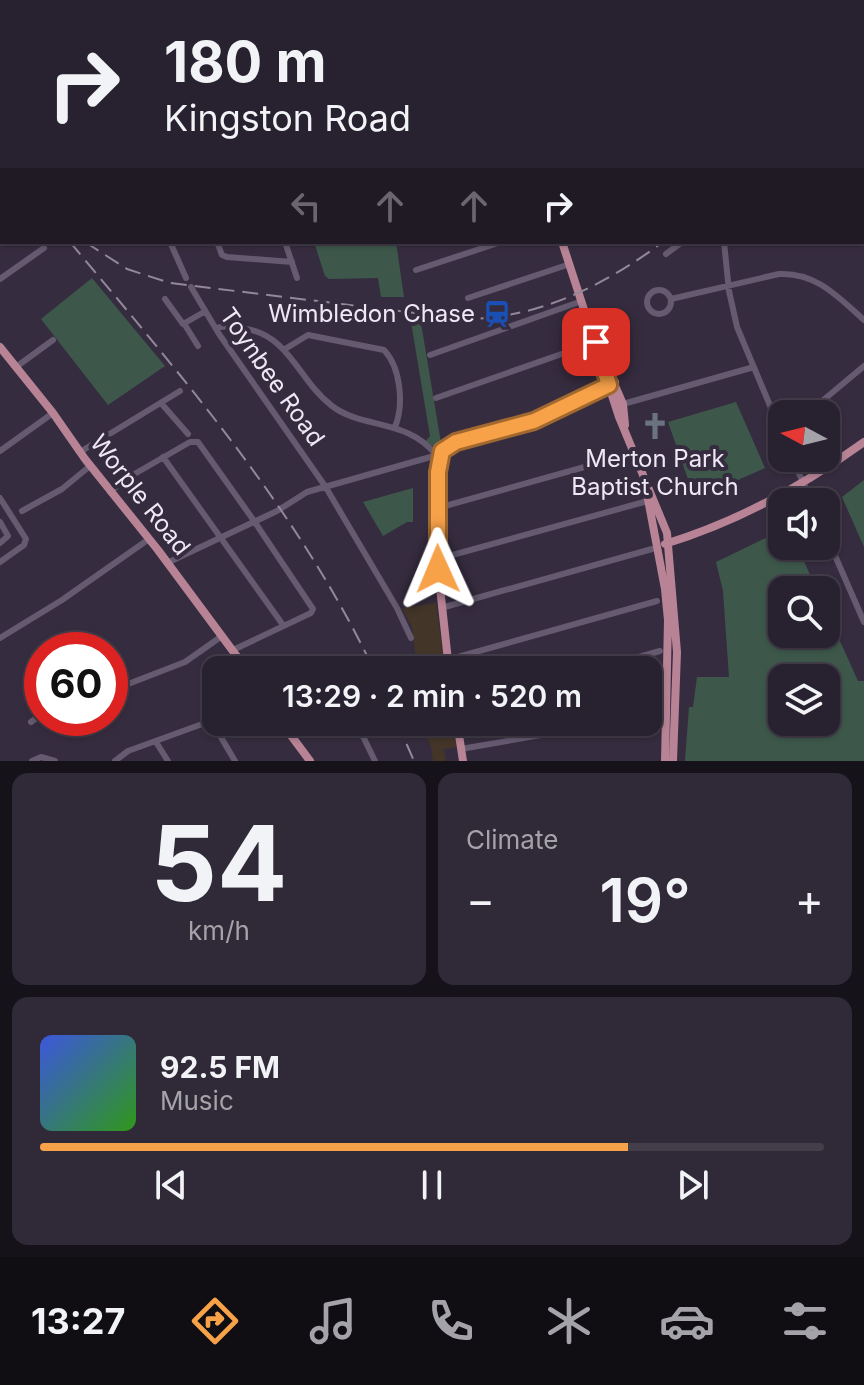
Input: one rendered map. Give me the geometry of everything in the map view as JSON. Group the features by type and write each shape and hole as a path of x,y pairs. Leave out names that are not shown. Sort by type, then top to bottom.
{"main road":[{"path":"563,244 646,485 663,521 661,545 669,649 665,761"},
{"name":"Worple Road","path":"0,347 237,656"},
{"path":"447,656 438,559 438,454 456,442 534,421 612,383"},
{"path":"592,393 605,395 618,404"},
{"path":"661,545 730,520 803,482 864,442"},
{"path":"661,545 677,652 673,761"},
{"path":"291,736 310,761"},
{"path":"459,736 463,761"}],"street":[{"path":"171,244 186,278"},
{"path":"218,244 222,255 227,257 292,262"},
{"path":"286,244 297,278"},
{"path":"416,270 495,244"},
{"path":"666,254 679,244"},
{"path":"724,244 737,327 768,400"},
{"path":"0,279 44,248"},
{"path":"468,298 570,264"},
{"path":"671,299 779,274 796,274 820,282 864,320"},
{"name":"Toynbee Road","path":"191,287 204,312 325,486 397,608 411,638"},
{"path":"656,290 664,290 671,299 670,307 660,314 652,311 647,304 650,294 656,290"},
{"path":"165,299 198,346"},
{"path":"430,355 582,301"},
{"path":"185,325 204,312"},
{"path":"216,328 232,326 262,332 275,339 314,389 331,405 351,416 395,427 438,454"},
{"path":"285,349 308,335 384,350 394,363 401,405 395,427"},
{"path":"16,367 53,340"},
{"path":"436,398 597,345"},
{"path":"618,404 754,367"},
{"path":"824,400 863,370"},
{"path":"80,452 180,391"},
{"path":"161,403 198,442 254,520 313,611 233,650"},
{"path":"0,451 53,413"},
{"path":"110,492 190,437"},
{"path":"167,563 277,511 303,494 438,454"},
{"path":"438,508 631,454"},
{"path":"163,457 283,625"},
{"path":"22,511 62,489 90,466"},
{"path":"798,472 806,488"},
{"path":"0,498 26,539 24,545 0,562"},
{"path":"438,559 644,502"},
{"path":"0,522 8,536 0,543"},
{"path":"0,638 62,600 149,539"},
{"path":"441,608 661,545"},
{"path":"174,572 183,555"},
{"path":"837,560 864,622"},
{"path":"477,656 657,601"},
{"path":"128,684 185,662 222,636"},
{"path":"642,656 660,651"},
{"path":"115,761 128,751 202,725"},
{"path":"222,736 235,761"},
{"path":"363,736 375,761"},
{"path":"461,749 536,736"},
{"path":"156,742 168,761"},
{"path":"32,761 41,757 55,761"}],"shaded area":[{"path":"436,603 443,656 416,656 412,627 402,608"},
{"path":"426,736 455,736 457,747 444,749 446,761 433,761"}],"green space":[{"path":"315,244 396,244 404,297 381,297 378,278 329,279 325,276"},
{"path":"92,278 165,366 108,405 41,319"},
{"path":"410,316 420,317 441,443 435,447 425,442 430,436"},
{"path":"736,402 765,468 695,499 668,422"},
{"path":"864,480 864,547 842,497"},
{"path":"413,488 413,522 407,522 383,536 363,502"},
{"path":"768,537 768,560 803,560 811,576 768,576 768,648 840,648 840,641 858,681 864,681 864,761 685,761 689,707 693,707 697,677 729,677 723,591 716,562"}],"railway":[{"path":"72,244 196,395 274,500 344,611 367,656"},
{"path":"88,244 127,269 170,283 464,319 518,313 570,297 618,272 660,244"},
{"path":"403,736 414,761"}],"place":[{"name":"Wimbledon Chase","path":"497,314"},
{"name":"Merton Park Baptist Church","path":"655,426"}],"route":[{"path":"438,569 438,472 442,451 456,442 534,421 609,385 596,342"}]}
